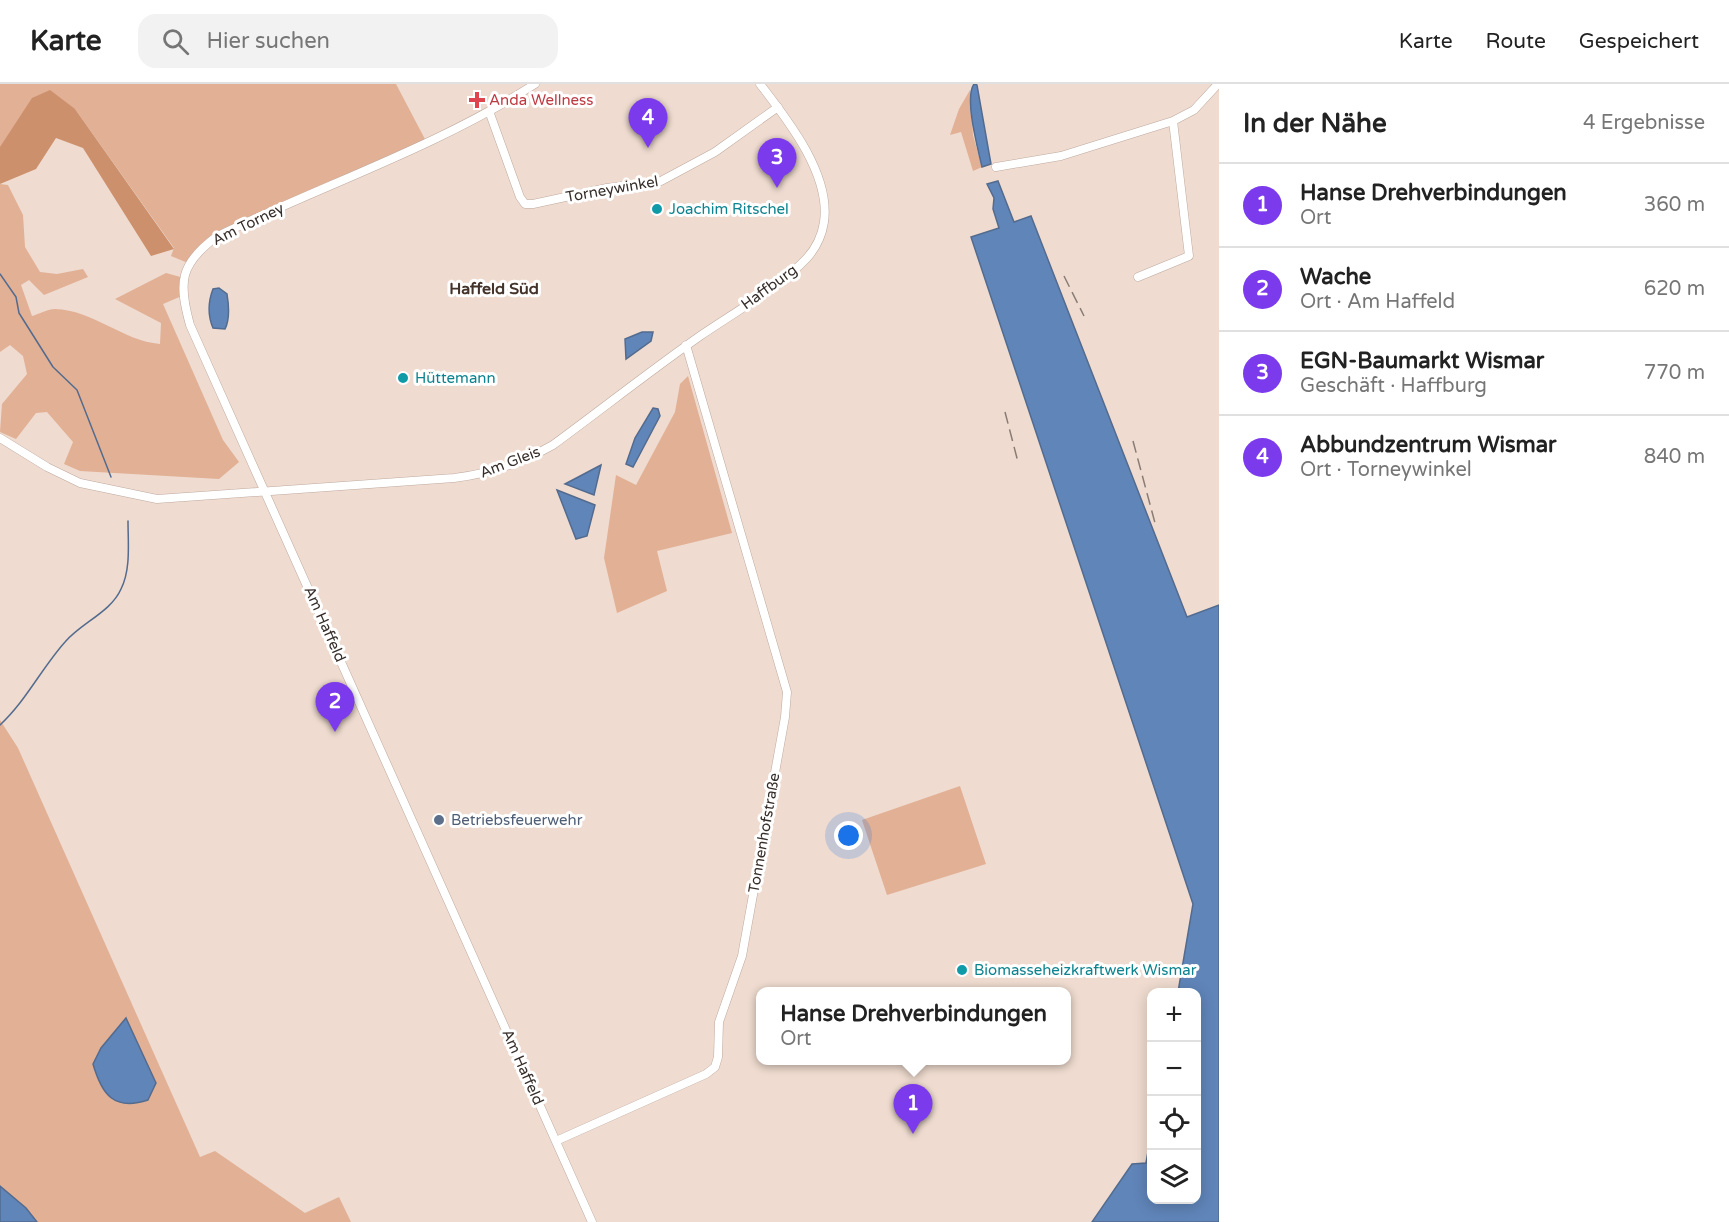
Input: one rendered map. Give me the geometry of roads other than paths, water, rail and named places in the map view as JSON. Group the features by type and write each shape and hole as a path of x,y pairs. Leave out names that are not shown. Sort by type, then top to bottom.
{"street":[{"name":"Am Torney","path":"265,493 190,325 184,295 188,263 198,250 216,237 383,164 489,111 534,84"},
{"name":"Haffburg","path":"686,345 797,268 809,256 821,234 825,208 813,166 800,138 760,84"},
{"path":"996,167 1061,156 1173,121 1194,110 1218,84"},
{"name":"Torneywinkel","path":"489,111 520,197 525,204 533,204 607,188 661,181 716,153 778,107"},
{"path":"1138,277 1189,256 1173,121"},
{"name":"Am Gleis","path":"265,493 454,478 495,471 553,445 686,345"},
{"name":"Tonnenhofstraße","path":"556,1141 706,1074 715,1067 718,1057 718,1030 742,956 785,717 787,692 686,345"},
{"path":"0,438 55,471 80,483 110,491 157,499 265,493"},
{"name":"Am Haffeld","path":"265,493 556,1141"},
{"path":"556,1141 592,1222"}],"water":[{"path":"974,84 977,85 991,164 982,167 971,112 970,100"},
{"path":"998,181 1014,222 1031,216 1187,617 1219,605 1219,1222 1092,1222 1132,1164 1146,1163 1147,1157 1147,1204 1201,1204 1201,988 1179,988 1193,904 971,237 999,228 993,209 994,198 987,184"},
{"path":"219,288 227,294 228,299 229,308 225,329 213,328 209,314 211,294 213,289"},
{"path":"642,332 653,332 651,341 626,359 625,339"},
{"path":"653,408 658,409 660,416 633,467 626,464 635,438"},
{"path":"601,465 594,495 565,484"},
{"path":"557,490 595,505 587,536 576,539"},
{"path":"126,1018 156,1083 148,1100 136,1103 118,1102 111,1098 105,1092 93,1064 101,1048"},
{"path":"0,1186 26,1208 37,1222 0,1222"}],"waterway":[{"path":"0,274 16,297 19,313 53,367 77,390 111,477"},
{"path":"0,725 18,706 65,642 103,611 116,597 126,573 128,521"}],"railway":[{"path":"1064,276 1084,316"},
{"path":"1005,412 1018,462"},
{"path":"1133,441 1155,523"}],"place":[{"name":"Anda Wellness","path":"477,100"},
{"name":"Abbundzentrum Wismar","path":"648,148"},
{"name":"EGN-Baumarkt Wismar","path":"777,188"},
{"name":"Joachim Ritschel","path":"657,209"},
{"name":"Hüttemann","path":"403,378"},
{"name":"Wache","path":"335,732"},
{"name":"Betriebsfeuerwehr","path":"439,820"},
{"name":"Biomasseheizkraftwerk Wismar","path":"962,970"},
{"name":"Hanse Drehverbindungen","path":"913,1134"}],"district":[{"name":"Haffeld Süd","path":"494,289"}]}
